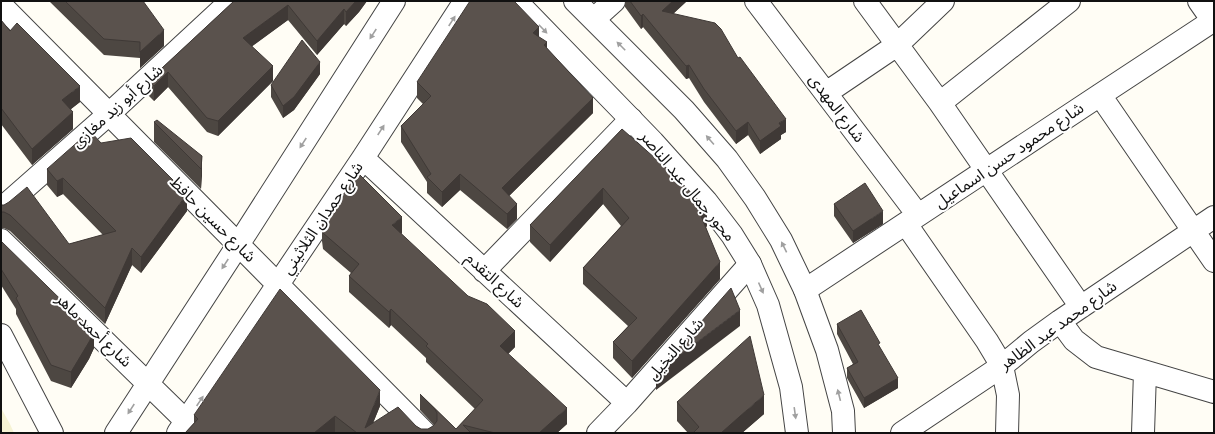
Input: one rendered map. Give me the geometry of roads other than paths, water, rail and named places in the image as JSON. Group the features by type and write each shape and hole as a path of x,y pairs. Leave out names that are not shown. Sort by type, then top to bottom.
{"street":[{"name":"شارع أبو زيد مغازى","path":"1,209 109,114 231,1"},
{"path":"116,433 394,1"},
{"name":"شارع حمدان الثلاثيني","path":"182,427 465,1"},
{"name":"محور جمال عبد الناصر","path":"516,1 630,119 706,201 732,235 750,264 768,305 791,387 797,433"},
{"path":"575,1 684,110 727,159 755,198 781,240 805,290 827,350 843,411 844,433"},
{"path":"594,19 614,1"},
{"name":"شارع المهدى","path":"756,1 826,93 912,220 1002,366 1008,395 1007,433"},
{"path":"865,1 940,103 1081,307"},
{"path":"826,93 897,45 943,1"},
{"path":"940,103 1069,1"},
{"path":"1199,1 1213,21"},
{"name":"شارع حسين حافظ","path":"1,5 278,284 415,430"},
{"name":"شارع محمود حسن اسماعيل","path":"805,290 1213,21"},
{"path":"1100,95 1214,261"},
{"path":"484,271 630,119"},
{"name":"شارع التقدم","path":"362,158 627,403"},
{"name":"شارع محمد عبد الظاهر","path":"902,433 1002,366 1060,321 1214,217"},
{"name":"شارع أحمد ماهر","path":"1,240 148,383 182,427"},
{"name":"شارع النخيل","path":"598,433 627,403 750,264"},
{"path":"1060,321 1074,340 1096,357 1214,392"},
{"path":"1,335 52,433"},
{"path":"1143,433 1145,372"}]}
